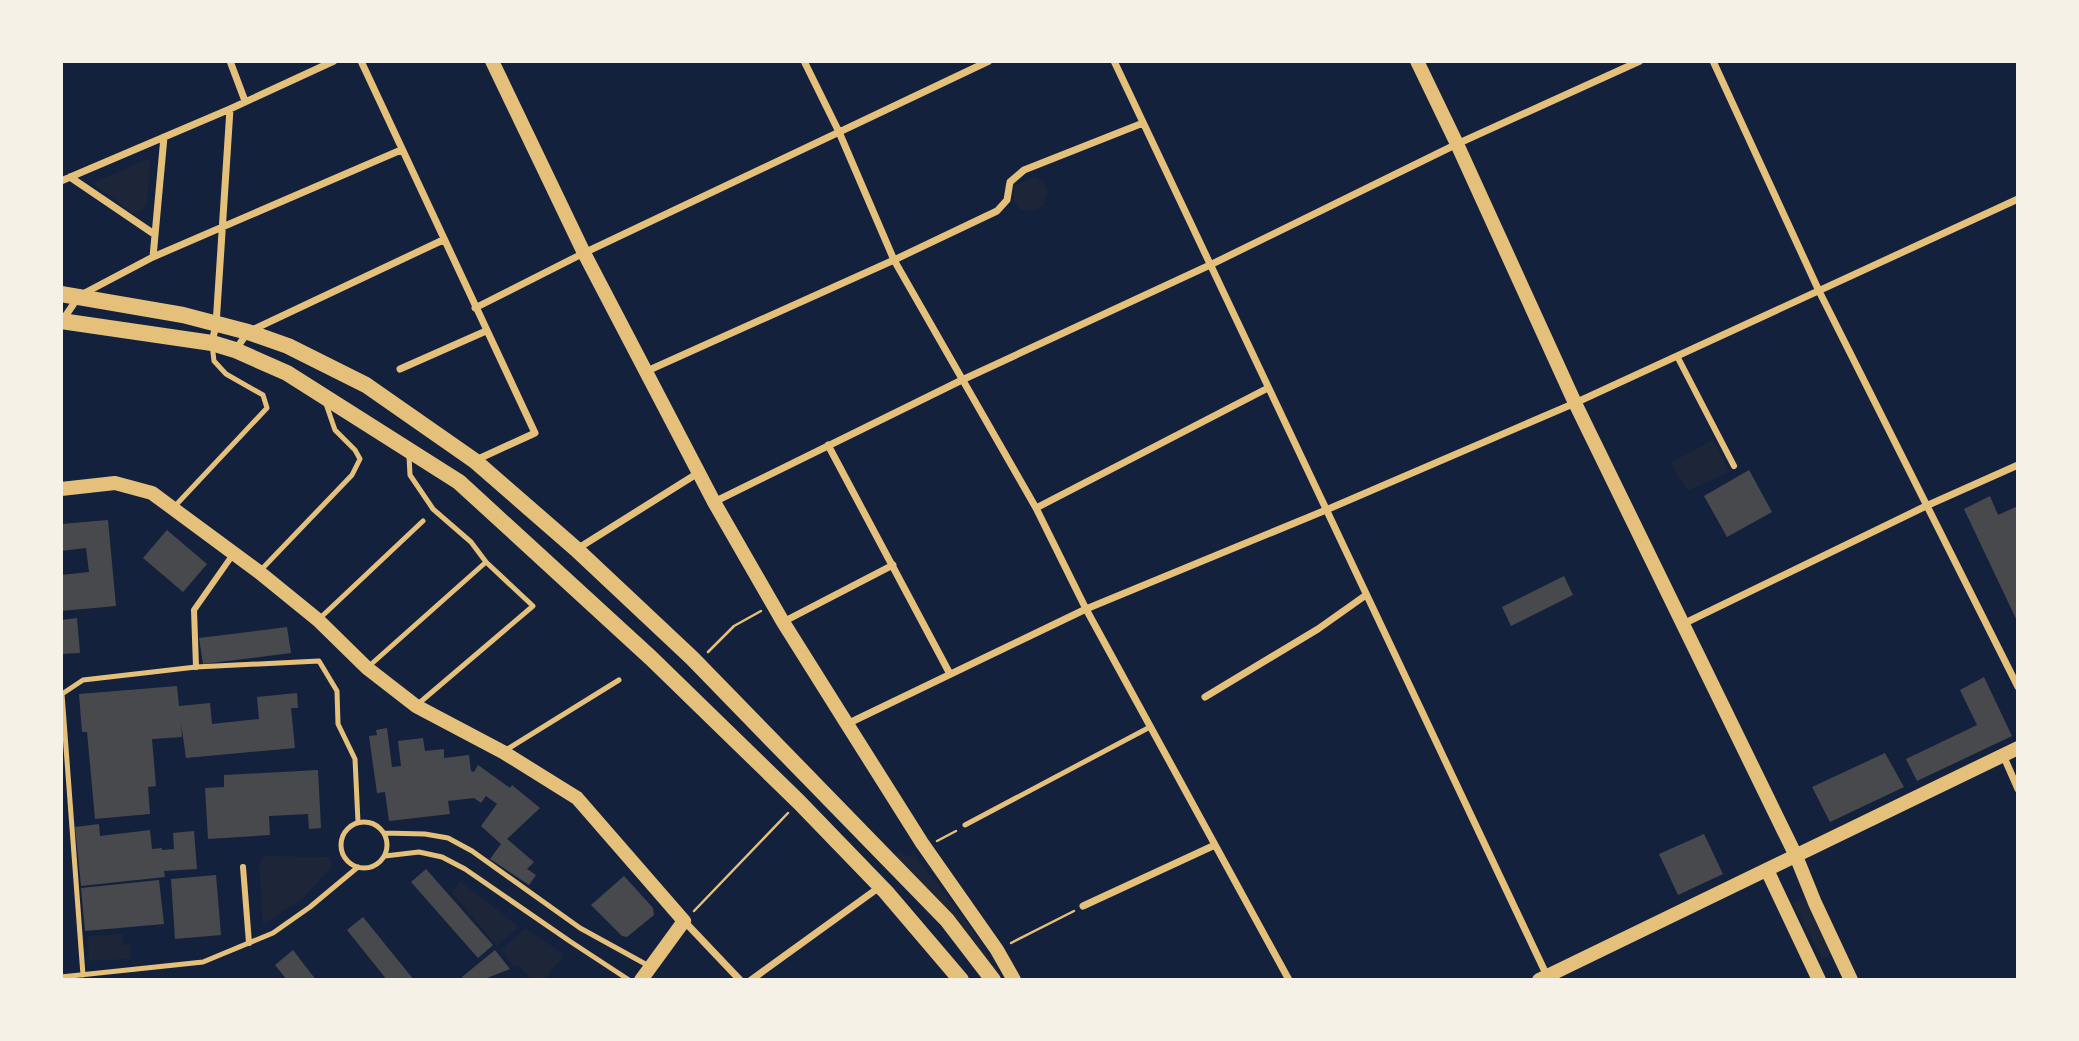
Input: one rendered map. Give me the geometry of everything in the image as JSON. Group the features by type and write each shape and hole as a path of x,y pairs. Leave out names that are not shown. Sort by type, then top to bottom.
{"main road":[{"path":"492,61 584,253 714,502 783,622 847,724 926,848 997,950 1014,980"},
{"path":"1417,61 1575,403 1796,856 1851,980"},
{"path":"61,294 183,316 248,332 288,346 366,385 475,461 576,549 698,663 947,920 993,980"},
{"path":"62,321 212,344 235,350 287,373 455,479 651,658 799,802 881,886 961,980"},
{"path":"61,489 115,483 152,493 259,572 317,620 367,668 416,706 503,752 578,797 684,922 641,977"},
{"path":"1545,979 2018,748"},
{"path":"1767,870 1819,980"}],"street":[{"path":"230,61 245,101"},
{"path":"61,181 334,61"},
{"path":"360,61 535,433 475,461"},
{"path":"804,61 839,132 894,260 1035,508 1150,727 1289,980"},
{"path":"475,308 584,253 989,61"},
{"path":"1114,61 1545,979"},
{"path":"714,502 962,380 1210,265 1457,144 1640,61"},
{"path":"1713,61 1819,291 2018,687"},
{"path":"212,344 216,325 230,109"},
{"path":"647,371 996,211 1007,200 1010,182 1024,170 1143,123"},
{"path":"153,257 164,137"},
{"path":"62,321 79,296 153,257 401,149"},
{"path":"70,177 154,234"},
{"path":"847,724 1086,608 1326,510 1575,403 2018,200"},
{"path":"235,350 248,332 443,240"},
{"path":"400,369 486,331"},
{"path":"1677,356 1734,466"},
{"path":"1035,508 1268,388"},
{"path":"828,445 950,674"},
{"path":"1682,624 1926,506 2018,465"},
{"path":"576,549 698,473"},
{"path":"196,667 194,610 234,553"},
{"path":"783,622 893,565"},
{"path":"1205,697 1318,629 1366,595"},
{"path":"2003,755 2018,789"},
{"path":"1083,906 1214,845"},
{"path":"243,866 249,943"},
{"path":"751,980 881,886"},
{"path":"684,922 740,980"}],"lane":[{"path":"173,508 267,408 263,395 226,374 214,361 212,344"},
{"path":"259,572 352,475 360,459 335,430 324,396"},
{"path":"408,449 410,475 433,509 471,542 486,562 533,606 416,706"},
{"path":"317,620 423,522"},
{"path":"367,668 486,562"},
{"path":"83,975 62,694 83,680 196,667 320,662 337,691 338,724 355,759 358,822"},
{"path":"503,752 619,680"},
{"path":"965,825 1150,727"},
{"path":"358,867 346,859 341,845 345,831 358,822 372,823 384,833 425,834 449,838 580,928 641,977"},
{"path":"384,833 387,848 385,856"},
{"path":"61,977 204,962 273,933 310,907 358,867 373,866 385,856 419,852 442,857 465,869 571,942 641,977"}],"path":[{"path":"698,663 734,626 773,605"},
{"path":"684,922 799,802"},
{"path":"926,848 965,825"},
{"path":"997,950 1083,906"}],"shaded area":[{"path":"150,158 147,206 133,214 93,183"},
{"path":"1035,177 1048,191 1044,205 1032,211 1021,210 1014,202 1014,186"},
{"path":"1713,440 1730,471 1688,491 1670,463"},
{"path":"899,851 909,857 914,854 971,928 998,973 892,859"},
{"path":"263,856 328,857 332,866 303,898 263,925 259,864"},
{"path":"460,881 519,927 497,946 452,893"},
{"path":"1804,898 1832,954 1822,959 1793,903"},
{"path":"525,928 561,952 563,957 544,980 532,980 519,966 513,966 501,950"},
{"path":"123,934 123,945 130,945 131,959 89,961 88,936"}],"building":[{"path":"1749,470 1772,512 1727,537 1704,496"},
{"path":"1990,496 1998,515 2018,506 2018,623 1964,509"},
{"path":"108,520 116,606 61,611 61,575 89,572 86,548 61,551 61,524"},
{"path":"167,530 207,564 183,592 143,558"},
{"path":"1564,576 1573,595 1511,626 1502,607"},
{"path":"77,618 80,653 61,654 61,620"},
{"path":"287,627 291,653 203,664 199,638"},
{"path":"1984,677 2012,736 1917,781 1906,759 1977,725 1960,690"},
{"path":"177,686 179,706 210,703 212,724 259,719 257,697 297,693 298,708 291,708 295,748 186,758 181,723 182,737 152,739 156,786 148,787 150,814 95,819 87,732 82,732 79,694"},
{"path":"387,728 392,767 401,766 398,741 423,738 425,751 444,749 444,758 469,755 471,771 474,772 478,765 510,788 512,785 540,808 507,839 534,862 527,869 536,875 529,885 490,859 501,844 481,826 497,804 486,796 481,803 474,798 448,801 450,814 389,821 385,792 377,793 369,736 377,735 376,730"},
{"path":"1885,753 1904,787 1830,822 1812,787"},
{"path":"318,770 321,828 309,829 308,814 269,816 270,835 208,839 205,788 224,787 224,775"},
{"path":"99,824 100,836 150,830 152,849 162,850 174,849 173,833 194,831 197,869 164,871 165,877 81,886 75,827"},
{"path":"1704,834 1723,874 1678,895 1659,854"},
{"path":"426,869 493,945 478,958 411,882"},
{"path":"216,875 221,935 175,939 171,879"},
{"path":"624,876 653,908 654,915 627,937 622,936 591,905"},
{"path":"159,880 164,924 85,931 81,888"},
{"path":"363,917 414,980 387,980 347,930"},
{"path":"293,950 316,980 287,980 275,965"},
{"path":"495,950 510,969 482,980 464,980 462,977"}]}
